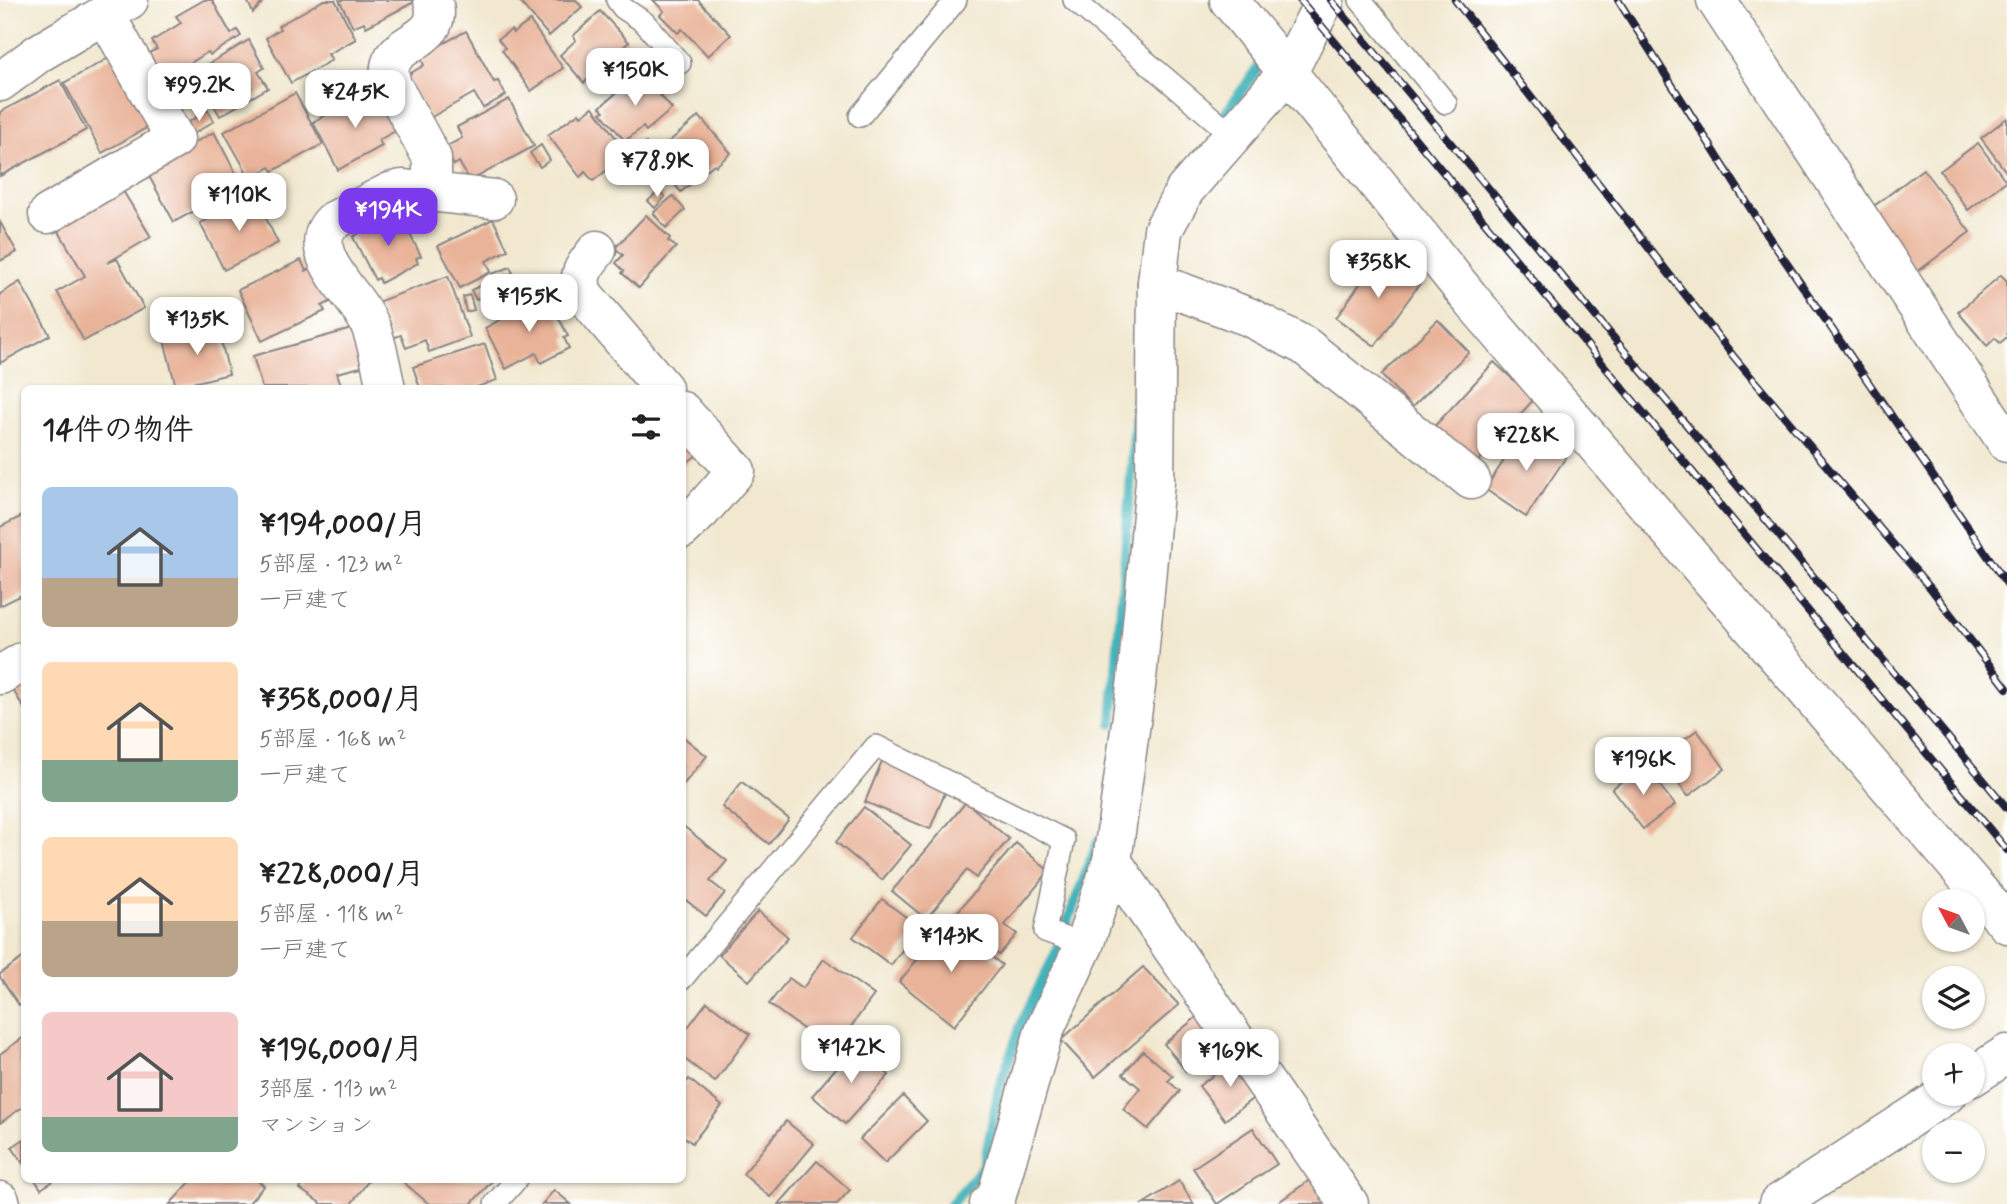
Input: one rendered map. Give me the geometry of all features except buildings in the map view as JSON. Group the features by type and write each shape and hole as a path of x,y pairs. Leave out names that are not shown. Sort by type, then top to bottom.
{"street":[{"path":"432,191 432,158 393,87 389,69 397,52 428,32 432,26 436,9 433,0"},
{"path":"1229,0 1473,302 2007,924"},
{"path":"989,1204 996,1198 1044,1031 1084,945 1112,862 1137,679 1155,481 1157,283 1163,230 1223,126 1288,72 1325,0"},
{"path":"1716,0 2007,443"},
{"path":"0,82 39,53 117,7 175,139 48,214"},
{"path":"385,385 369,322 330,266 322,243 327,227 333,221 390,192 402,189 494,199"},
{"path":"597,250 581,272 584,295 660,385"},
{"path":"1157,283 1249,317 1305,346 1471,480"},
{"path":"686,415 736,471 686,525"},
{"path":"0,675 21,663"},
{"path":"1112,862 1349,1204"},
{"path":"1985,1068 2007,1054"},
{"path":"1778,1204 1929,1106"}],"lane":[{"path":"617,0 623,8 644,22 680,62"},
{"path":"860,116 956,0"},
{"path":"1074,0 1223,126"},
{"path":"1360,0 1446,103"},
{"path":"686,974 876,746 1064,840 1045,931 1084,945"},
{"path":"495,1204 513,1183"}],"waterway":[{"path":"1218,124 1257,69"},
{"path":"1112,724 1138,384"},
{"path":"951,1204 984,1166 999,1088 1024,1017 1055,955 1098,841"}],"railway":[{"path":"1300,0 2007,850"},
{"path":"1331,0 2007,808"},
{"path":"1455,0 1734,357 1932,590 2007,688"},
{"path":"1618,0 1768,236 2007,584"}]}
